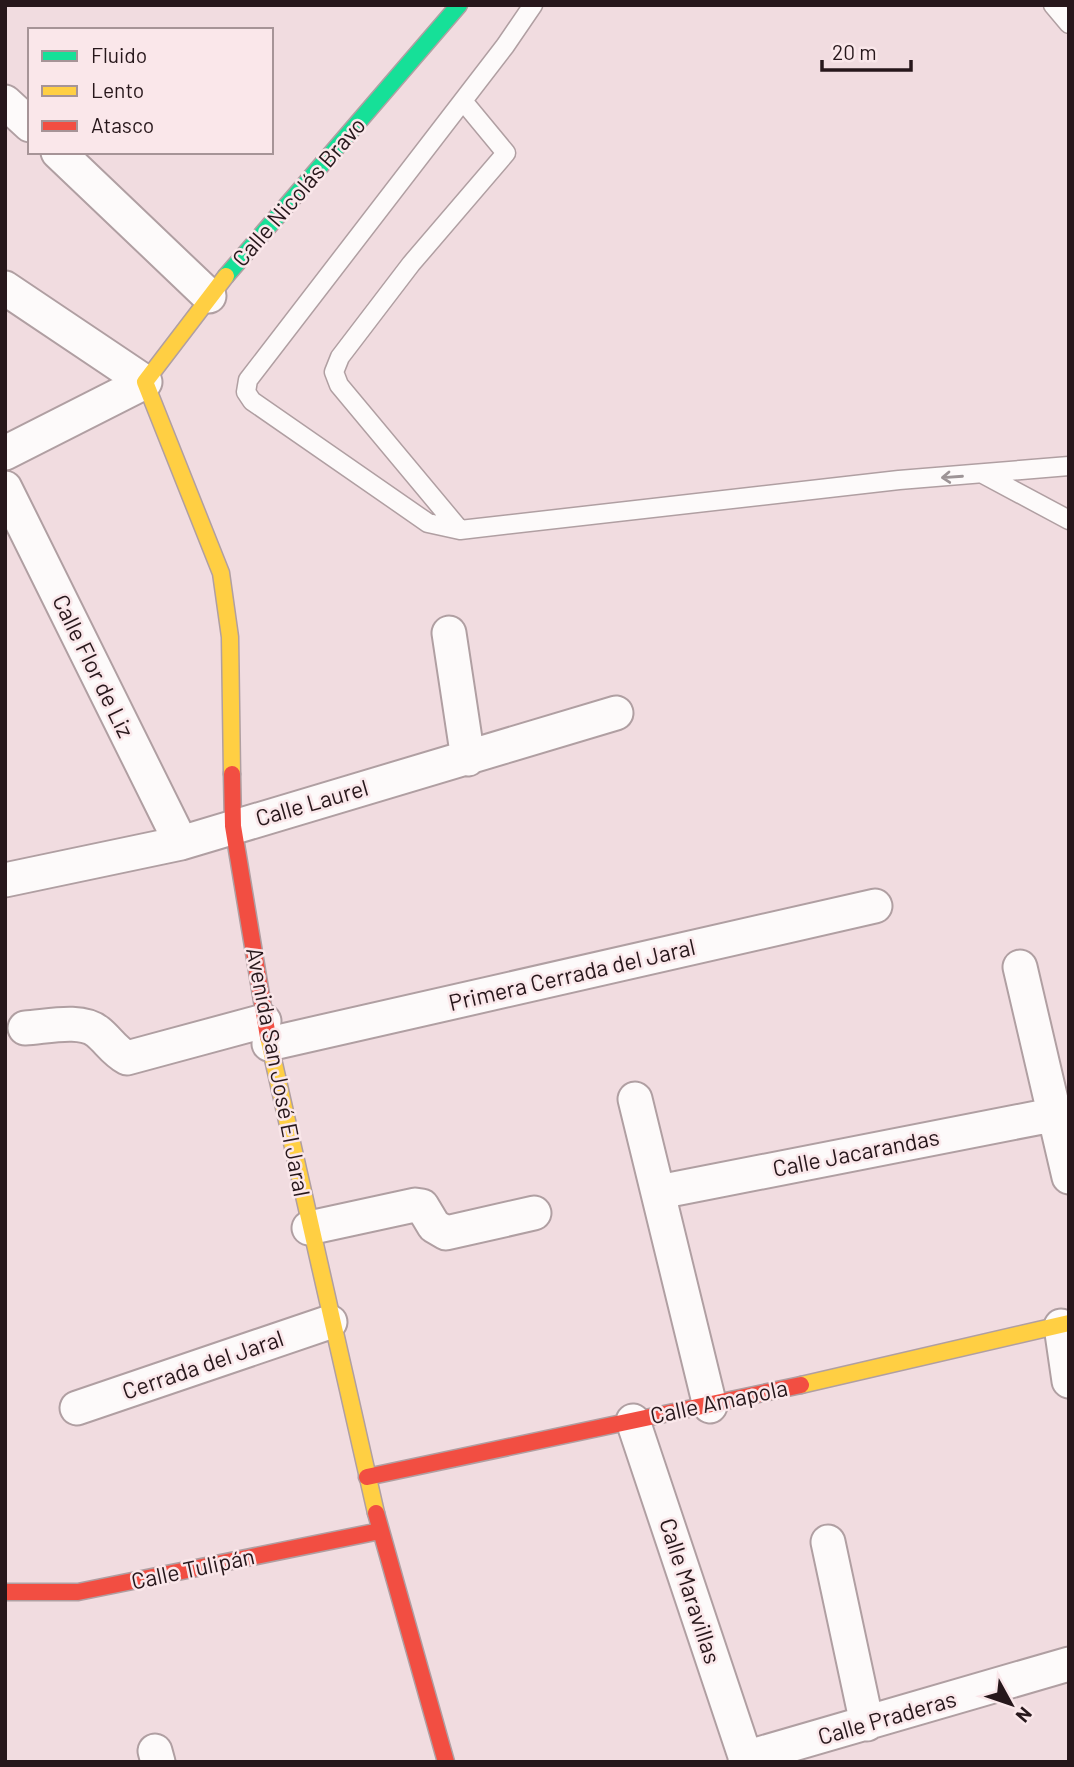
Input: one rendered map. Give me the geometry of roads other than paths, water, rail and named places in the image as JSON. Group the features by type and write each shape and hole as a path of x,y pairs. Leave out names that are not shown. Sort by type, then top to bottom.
{"street":[{"name":"Calle Nicolás Bravo","path":"145,382 209,296 459,5"},
{"path":"5,102 28,123"},
{"path":"60,154 209,296"},
{"path":"5,288 145,382 5,453"},
{"name":"Avenida San José El Jaral","path":"145,382 221,573 230,637 233,826 267,1032 330,1322 380,1531 446,1762"},
{"name":"Calle Flor de Liz","path":"5,488 181,844"},
{"path":"449,633 468,759"},
{"name":"Calle Laurel","path":"5,880 181,844 233,826 468,759 616,713"},
{"name":"Primera Cerrada del Jaral","path":"25,1028 81,1025 91,1027 116,1052 127,1058 267,1032 876,906"},
{"path":"1020,967 1052,1115 1069,1177"},
{"path":"635,1099 710,1405"},
{"name":"Calle Jacarandas","path":"659,1192 1052,1115"},
{"path":"309,1228 415,1205 422,1206 434,1226 446,1233 534,1213"},
{"name":"Cerrada del Jaral","path":"77,1408 330,1322"},
{"path":"1065,1324 1069,1381"},
{"name":"Calle Amapola","path":"367,1477 710,1405 1065,1324"},
{"name":"Calle Maravillas","path":"633,1421 746,1760"},
{"name":"Calle Tulipán","path":"5,1592 78,1592 380,1531"},
{"path":"828,1542 867,1724"},
{"name":"Calle Praderas","path":"746,1760 1069,1664"}],"lane":[{"path":"533,5 505,46 248,380 246,392 253,401 428,523 460,530 899,481 1069,466"},
{"path":"1053,5 1069,24"},
{"path":"460,530 339,385 334,372 340,357 402,275 506,153 463,101"},
{"path":"983,474 1068,520"}]}
